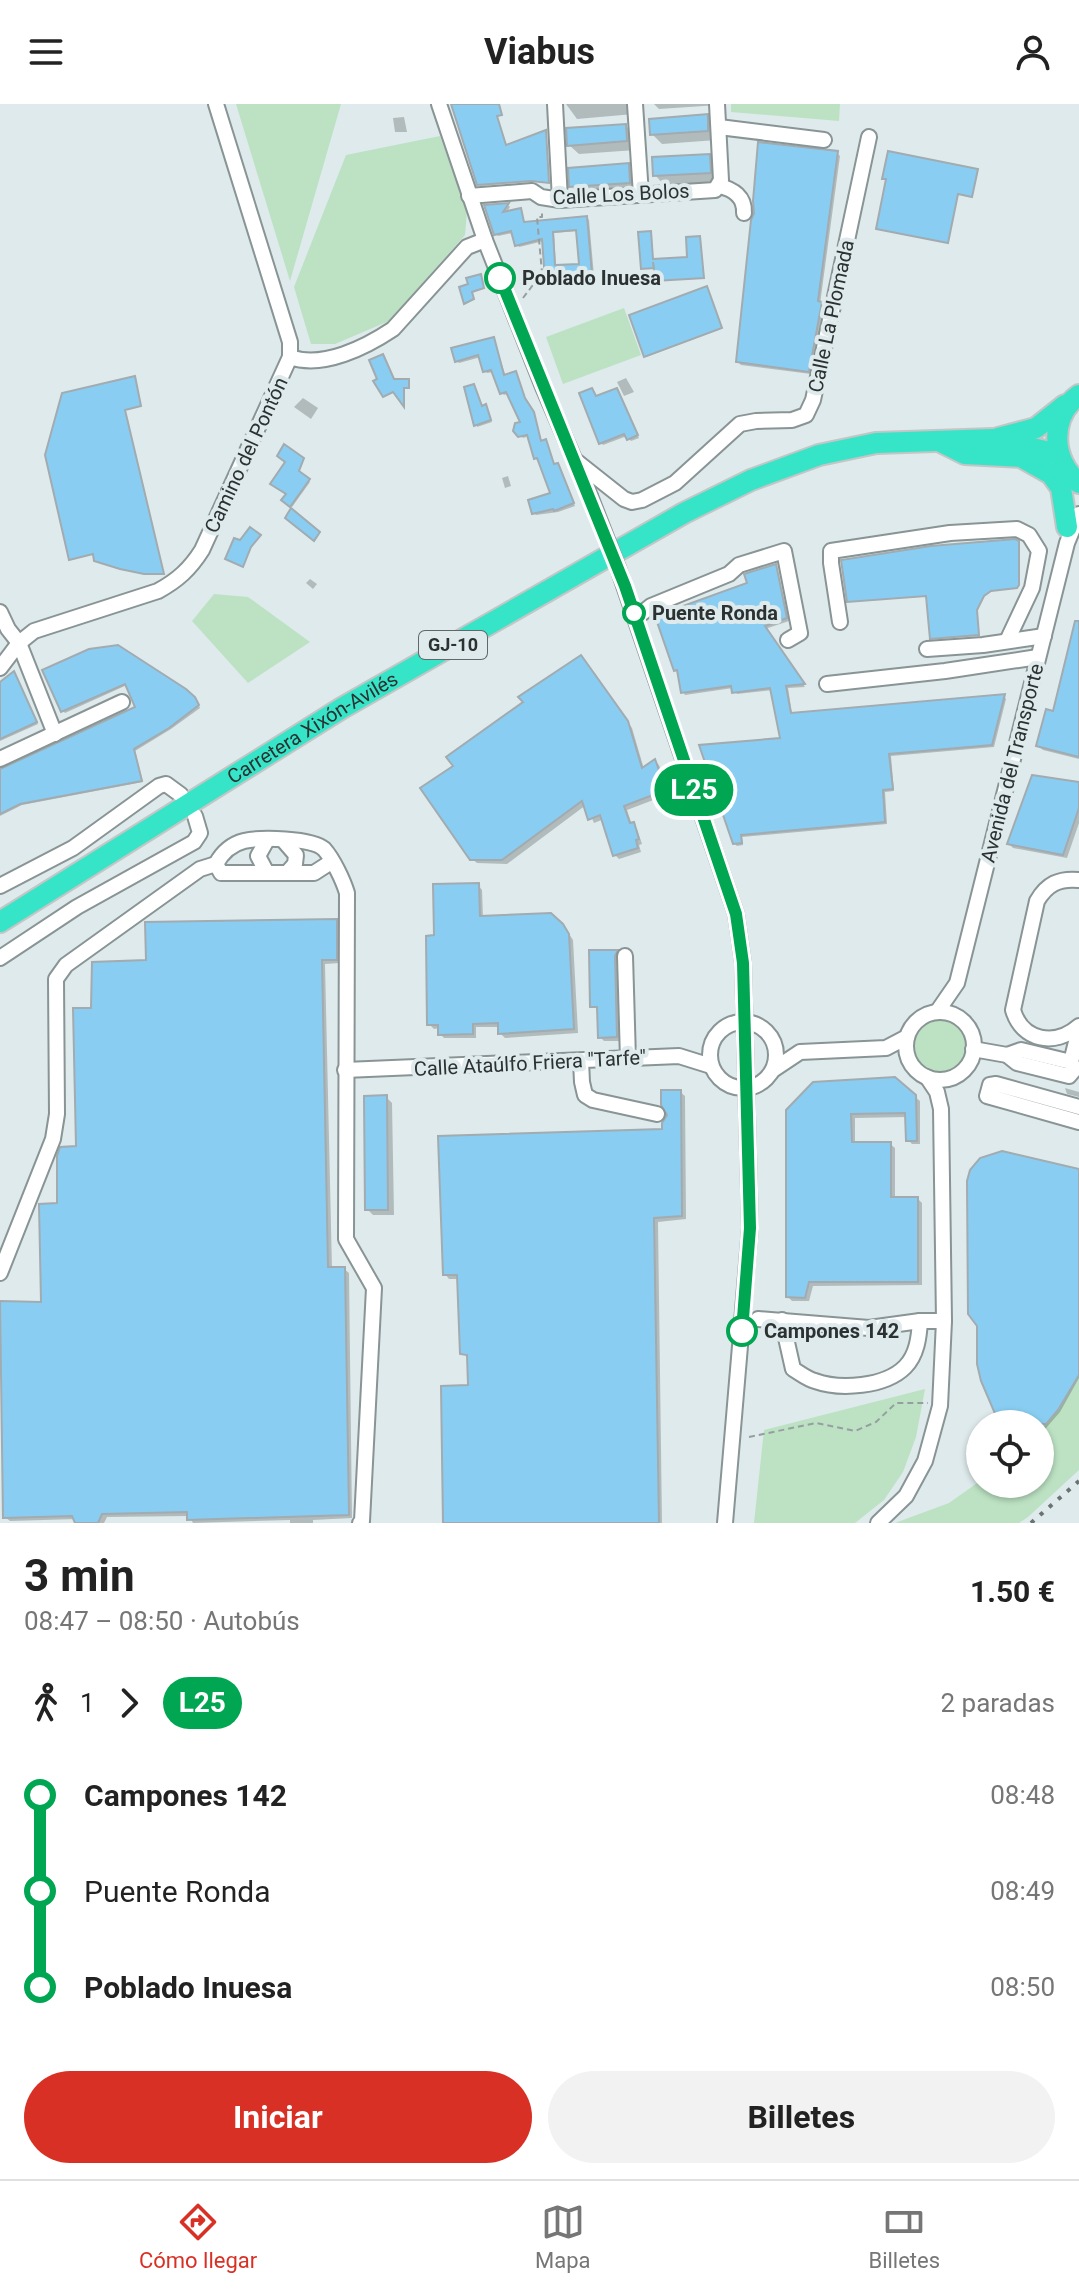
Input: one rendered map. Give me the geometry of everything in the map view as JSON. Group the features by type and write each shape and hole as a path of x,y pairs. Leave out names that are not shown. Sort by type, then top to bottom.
{"highway":[{"name":"Carretera Xixón-Avilés","path":"994,439 1036,428 1073,399"},
{"name":"GJ-10","path":"1058,454 1057,427 1073,399"},
{"path":"936,439 965,454 1021,457 1051,474 1061,488 1071,528"},
{"name":"Carretera Xixón-Avilés","path":"0,922 342,708 684,513 751,480 819,455 876,443 994,439 1058,454"},
{"path":"1058,454 1076,481"}],"street":[{"path":"216,104 290,342 290,357"},
{"path":"439,104 510,305 618,568 736,914 743,963 750,1228 725,1523"},
{"path":"555,104 560,200"},
{"path":"635,104 641,195"},
{"path":"717,104 720,183 741,199 744,213"},
{"path":"719,127 824,140"},
{"name":"Calle La Plomada","path":"576,461 632,502 675,483 740,424 792,420 806,415 813,400 869,137"},
{"name":"Calle Los Bolos","path":"469,196 532,191 541,197 560,200 715,190 720,183"},
{"name":"Camino del Pontón","path":"0,668 19,643 34,631 158,591 191,568 211,532 290,357 301,361 318,360 379,339 393,329 467,247 485,240"},
{"name":"Avenida del Transporte","path":"957,983 1071,528 1076,481"},
{"path":"840,622 831,551 950,533 1017,529 1029,535 1039,551 1032,588 1007,641"},
{"path":"636,618 651,606 729,574 739,565 784,551 800,633 788,640"},
{"path":"0,612 19,643 55,734"},
{"path":"927,649 1044,636"},
{"path":"827,684 1038,657"},
{"path":"0,759 122,702"},
{"path":"0,886 73,848 159,786 166,784 181,795"},
{"path":"0,958 77,907 194,842 200,833 195,816"},
{"path":"267,840 258,856 267,873"},
{"path":"283,840 296,855 295,864 287,873"},
{"path":"0,1273 53,1139 57,1114 56,979 66,965 200,869 216,864 223,853 243,841 307,842 323,849 340,872 347,893 346,1239 374,1288 371,1383 360,1523"},
{"path":"216,864 221,873 314,873 331,862"},
{"path":"1079,880 1057,881 1044,889 1037,901 1013,1010 1017,1024 1026,1032 1043,1037 1053,1039 1079,1028"},
{"path":"625,956 628,1059"},
{"path":"746,1088 766,1079 773,1070 800,1052 886,1048 907,1037 918,1020 937,1012 957,983"},
{"path":"941,1109 951,1078 966,1067 973,1049 970,1032 958,1004 957,983"},
{"path":"937,1012 958,1017 966,1025"},
{"path":"744,1021 764,1028 771,1036 776,1048 773,1070"},
{"name":"Calle Ataúlfo Friera \"Tarfe\"","path":"345,1070 679,1056 711,1043 724,1026 744,1021"},
{"path":"973,1049 1007,1055 1017,1063 1069,1076 1075,1069 1079,1028"},
{"path":"771,1036 800,1052"},
{"path":"907,1037 909,1059"},
{"path":"711,1043 711,1066"},
{"path":"878,1523 906,1496 925,1461 940,1406 944,1321 941,1109 937,1092 927,1077 909,1059 886,1048"},
{"name":"Calle Ataúlfo Friera \"Tarfe\"","path":"679,1056 711,1066 725,1083 746,1088"},
{"path":"581,1061 585,1095 593,1100 657,1114"},
{"path":"927,1077 951,1078"},
{"path":"1079,1107 996,1084 990,1085 987,1096 1079,1122"},
{"path":"758,1319 869,1328 944,1321"},
{"path":"782,1320 793,1369 815,1381 846,1385 878,1381 904,1368 919,1342 920,1321"}],"path":[{"path":"510,305 522,300 542,273 537,217 542,217 541,197"},
{"path":"749,1437 816,1423 855,1431 876,1422 896,1403 921,1402 940,1406"}],"green space":[{"path":"236,104 341,104 290,281"},
{"path":"731,104 840,104 839,121 731,112"},
{"path":"440,136 467,210 465,235 389,321 335,344 311,344 294,287 346,155"},
{"path":"624,308 641,355 563,384 546,337"},
{"path":"214,594 248,597 310,642 248,683 192,621"},
{"path":"939,1019 958,1027 966,1046 958,1065 939,1073 920,1065 912,1046 920,1027"},
{"path":"1079,1375 1079,1470 1054,1493 1054,1415"},
{"path":"925,1389 916,1437 903,1472 884,1500 855,1523 754,1523 764,1430"},
{"path":"966,1491 966,1498 1049,1498 1019,1523 895,1523 949,1503"}],"building":[{"path":"451,104 499,104 502,115 497,116 506,145 546,130 549,183 531,181 477,185"},
{"path":"708,114 708,131 650,135 649,119"},
{"path":"626,124 627,141 567,146 566,128"},
{"path":"758,142 838,151 818,301 822,302 809,372 736,362 754,213"},
{"path":"888,151 978,169 972,197 958,194 948,243 876,229"},
{"path":"710,154 711,173 653,176 652,157"},
{"path":"629,163 630,183 569,187 568,168"},
{"path":"509,203 503,212 521,208 524,222 587,216 593,286 579,287 578,277 545,280 542,239 515,246 511,231 494,235 484,205","holes":["576,230 579,264 555,265 553,232"]},
{"path":"651,231 653,259 687,257 686,237 700,236 704,278 655,281 654,268 641,269 638,232"},
{"path":"481,274 484,288 472,292 474,299 464,304 459,287 468,284 466,278"},
{"path":"707,286 722,328 644,357 629,315"},
{"path":"494,337 504,375 516,371 525,398 534,412 541,441 546,439 554,464 558,463 574,503 554,511 532,514 528,500 550,493 527,435 518,437 513,431 515,423 520,422 506,392 500,394 491,370 483,372 478,355 455,362 451,348"},
{"path":"383,354 394,379 409,379 409,388 404,388 404,407 393,392 383,397 373,381 377,379 369,360"},
{"path":"135,376 141,406 125,410 164,574 120,569 94,561 93,554 69,560 45,455 62,393"},
{"path":"474,384 491,420 474,426 464,387"},
{"path":"592,388 596,396 617,388 638,435 627,440 624,434 599,444 579,393"},
{"path":"284,444 304,458 299,471 310,479 290,507 281,500 286,494 270,484 285,462 277,456"},
{"path":"291,508 320,532 314,541 285,518"},
{"path":"250,527 261,535 251,547 243,567 225,559 234,538 240,540"},
{"path":"1019,541 1019,585 1017,588 991,591 984,596 977,610 979,635 930,639 926,596 847,602 841,560 931,546"},
{"path":"776,564 787,618 765,626 805,684 786,686 791,713 1005,694 992,745 889,754 893,789 883,790 885,822 741,835 742,843 733,844 699,745 780,738 770,688 732,693 731,686 681,693 677,670 674,671 655,616 747,583 744,574"},
{"path":"1075,621 1079,621 1079,757 1036,746 1046,709 1053,711"},
{"path":"118,645 186,689 199,705 134,749 142,781 20,804 0,814 0,769 135,707 125,684 61,712 42,670 89,649"},
{"path":"581,655 628,721 642,768 655,759 666,790 624,806 630,823 634,822 638,848 613,856 600,815 588,820 582,801 502,860 470,860 420,788 453,766 446,757 523,702 518,697"},
{"path":"14,671 37,722 0,739 0,682"},
{"path":"1032,775 1079,782 1079,808 1063,855 1007,844"},
{"path":"479,883 480,916 551,913 563,924 569,934 574,1029 498,1034 498,1023 473,1024 473,1034 438,1035 438,1025 427,1025 426,936 434,935 433,884"},
{"path":"337,919 337,960 322,960 328,1267 345,1267 349,1515 187,1520 187,1512 102,1514 98,1523 75,1523 72,1516 3,1518 0,1301 41,1302 39,1204 57,1203 57,1156 60,1147 76,1146 73,1008 91,1008 92,962 146,960 145,922"},
{"path":"589,950 618,950 615,956 617,1037 598,1038 597,1007 590,1007"},
{"path":"895,1077 916,1095 917,1141 906,1141 905,1113 851,1114 852,1142 891,1142 891,1197 918,1197 918,1282 809,1282 805,1298 786,1297 786,1110 813,1082"},
{"path":"661,1090 681,1090 682,1216 654,1218 659,1523 443,1523 441,1386 468,1385 467,1355 460,1354 457,1275 443,1275 438,1136 662,1129 667,1115 661,1105"},
{"path":"387,1095 388,1210 365,1210 364,1096"},
{"path":"1002,1151 1079,1169 1079,1375 1054,1415 1054,1410 993,1410 981,1381 977,1364 977,1326 968,1314 967,1181 970,1170 980,1158"}],"railway":[{"path":"1031,1523 1079,1481"}],"bus line":[{"name":"L25","path":"500,278 625,586 736,914 743,963 750,1228 742,1331"}],"place":[{"name":"Poblado Inuesa","path":"500,278"},
{"name":"Puente Ronda","path":"634,613"},
{"name":"Campones 142","path":"742,1331"}]}
